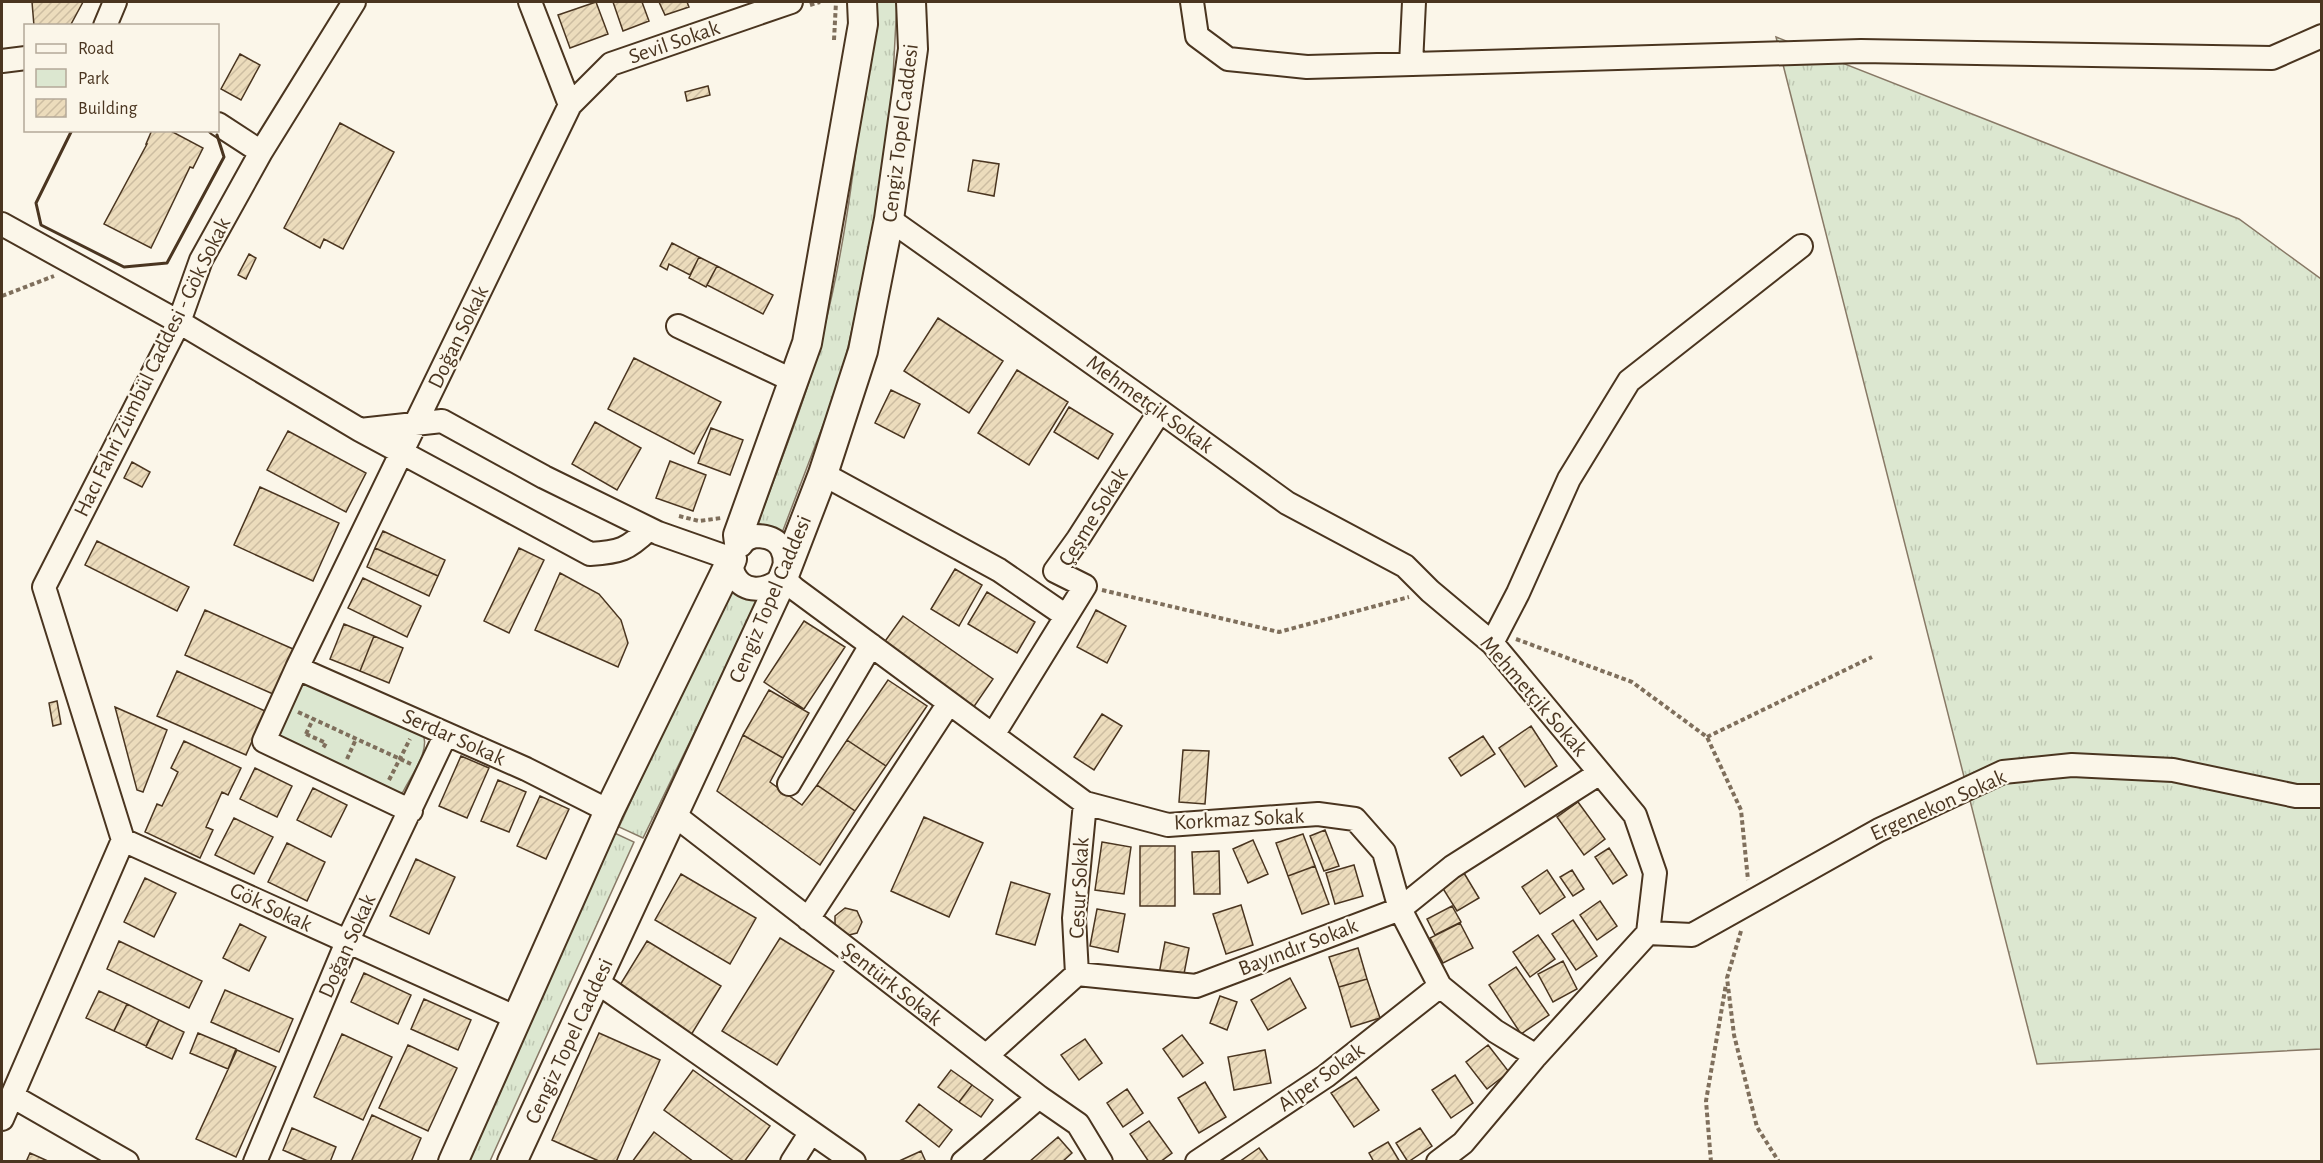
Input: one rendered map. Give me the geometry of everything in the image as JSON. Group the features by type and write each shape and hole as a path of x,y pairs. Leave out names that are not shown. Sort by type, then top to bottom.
{"main road":[{"path":"453,1161 609,811 735,551 738,535 807,343 863,24 862,2"},
{"name":"Cengiz Topel Caddesi","path":"512,1161 783,578 823,474 863,351 889,219 914,49 911,2"}],"street":[{"path":"106,24 116,2"},
{"name":"Hacı Fahri Zümbül Caddesi - Gök Sokak","path":"123,840 44,587 179,322 201,260 261,152 354,2"},
{"path":"530,2 570,105"},
{"path":"1192,2 1197,36 1228,59 1307,67 1860,51 2272,58 2322,36"},
{"path":"1411,64 1414,2"},
{"name":"Sevil Sokak","path":"570,105 611,64 800,3"},
{"path":"2,61 24,58"},
{"name":"Doğan Sokak","path":"411,811 264,741 297,668 570,105"},
{"path":"219,125 261,152"},
{"name":"Mehmetçik Sokak","path":"889,219 1287,503 1405,566 1430,591 1496,638 1635,815 1655,873 1648,933"},
{"path":"2,224 179,322 360,430 590,554 612,553 632,546 649,529"},
{"path":"1496,638 1569,479 1629,381 1801,246"},
{"path":"678,326 794,381"},
{"name":"Çeşme Sokak","path":"993,735 1085,586 1055,571 1160,411"},
{"path":"360,430 442,421 544,477 649,529 735,551"},
{"path":"823,474 999,570 1066,616"},
{"path":"755,536 772,539 784,552 786,561 783,578 766,589 749,588 735,576 735,551 755,536"},
{"name":"Korkmaz Sokak","path":"783,578 1085,803 1168,825 1318,814 1355,819 1384,852 1400,909 1440,986 1495,1031 1536,1056"},
{"path":"789,784 871,645"},
{"name":"Serdar Sokak","path":"297,668 526,769 609,811"},
{"path":"808,919 949,703"},
{"name":"Doğan Sokak","path":"255,1161 347,942 446,734"},
{"name":"Ergenekon Sokak","path":"1648,933 1692,935 1879,830 2003,772 2072,765 2173,770 2296,796 2322,796"},
{"name":"Bayındır Sokak","path":"1077,974 1196,986 1400,909 1452,867 1600,773"},
{"name":"Cesur Sokak","path":"1077,974 1074,918 1085,803"},
{"name":"Şentürk Sokak","path":"673,814 1039,1097 1078,1124 1101,1161"},
{"path":"2,1119 123,840"},
{"name":"Gök Sokak","path":"123,840 517,1018"},
{"path":"1438,1161 1463,1143 1536,1056 1648,933"},
{"path":"986,1056 1077,974"},
{"path":"597,982 854,1161"},
{"name":"Alper Sokak","path":"1197,1161 1326,1076 1440,986"},
{"path":"12,1096 127,1161"},
{"path":"963,1161 1039,1097"},
{"path":"792,1161 811,1132"}],"path":[{"path":"800,3 820,2"},
{"path":"834,48 836,2"},
{"path":"2,296 57,275"},
{"path":"676,516 699,521 721,518"},
{"path":"1085,586 1279,632 1430,591"},
{"path":"1496,638 1632,682 1707,737 1741,810 1750,901 1727,978 1706,1101 1711,1161"},
{"path":"1707,737 1872,657"},
{"path":"280,704 428,772"},
{"path":"303,740 313,719"},
{"path":"387,786 414,730"},
{"path":"306,734 326,743 320,753"},
{"path":"345,765 356,739"},
{"path":"1727,978 1734,1035 1757,1126 1779,1161"}],"green space":[{"path":"871,2 897,2 890,132 869,254 841,378 782,533 758,523 810,378 833,289 854,166"},
{"path":"1776,37 2239,219 2321,279 2321,1049 2037,1064"},
{"path":"730,586 760,598 643,838 619,827"},
{"path":"301,681 422,731 424,746 422,754 403,792 398,795 287,744 280,735 280,729"},
{"path":"608,830 634,842 490,1161 459,1162"}],"building":[{"path":"32,2 83,2 71,24 34,24"},
{"path":"596,2 608,34 570,48 558,15"},
{"path":"613,2 642,2 649,21 623,31"},
{"path":"659,2 687,2 689,7 665,15"},
{"path":"240,54 260,65 241,100 221,89"},
{"path":"708,86 710,95 687,101 685,92"},
{"path":"340,123 394,152 343,249 324,239 320,248 284,228"},
{"path":"151,132 173,132 203,148 193,168 190,167 151,248 104,224"},
{"path":"973,160 999,164 994,196 968,191"},
{"path":"672,243 699,257 690,275 669,264 667,270 660,266"},
{"path":"249,254 256,258 246,279 238,275"},
{"path":"699,257 717,266 706,287 689,278"},
{"path":"717,266 773,295 763,314 707,285"},
{"path":"938,318 1003,361 969,413 904,371"},
{"path":"634,358 721,402 694,454 608,409"},
{"path":"1017,370 1068,402 1029,465 978,433"},
{"path":"891,390 920,404 904,438 875,423"},
{"path":"1069,407 1113,434 1098,459 1054,432"},
{"path":"595,422 641,448 617,490 572,464"},
{"path":"711,428 743,440 730,475 698,463"},
{"path":"288,431 366,473 346,512 267,470"},
{"path":"670,461 706,475 693,511 656,498"},
{"path":"132,462 150,472 142,487 124,478"},
{"path":"260,487 339,523 313,581 234,545"},
{"path":"383,531 445,560 438,576 375,548"},
{"path":"97,541 189,587 177,611 85,565"},
{"path":"375,548 438,576 429,596 367,567"},
{"path":"519,548 544,560 509,633 484,621"},
{"path":"955,569 982,585 959,626 931,609"},
{"path":"560,573 599,594 621,620 628,643 618,667 535,630"},
{"path":"363,578 421,606 407,637 348,608"},
{"path":"987,592 1035,622 1017,653 968,624"},
{"path":"205,610 293,649 273,694 185,655"},
{"path":"1096,610 1126,626 1107,663 1077,647"},
{"path":"903,616 993,679 973,708 883,644"},
{"path":"804,621 845,647 804,709 764,682"},
{"path":"344,624 374,636 360,671 330,659"},
{"path":"374,636 403,648 389,683 360,671"},
{"path":"177,671 265,711 246,755 157,716"},
{"path":"888,680 927,706 886,766 847,740"},
{"path":"769,690 809,713 783,758 743,735"},
{"path":"57,701 61,724 53,726 49,703"},
{"path":"115,707 167,730 143,792 137,790"},
{"path":"1102,714 1122,726 1094,770 1074,757"},
{"path":"1531,726 1557,766 1525,787 1499,748"},
{"path":"743,735 783,758 770,782 802,805 817,785 855,811 820,865 717,791"},
{"path":"1483,736 1495,754 1461,776 1449,758"},
{"path":"847,740 886,766 855,811 817,785"},
{"path":"184,741 241,768 228,795 222,792 206,827 213,830 200,858 145,832 157,804 162,806 178,772 171,768"},
{"path":"1183,750 1209,751 1205,804 1179,802"},
{"path":"461,756 489,768 467,818 439,806"},
{"path":"255,768 292,786 277,817 240,799"},
{"path":"498,780 526,792 509,832 481,821"},
{"path":"313,788 347,805 331,837 297,820"},
{"path":"540,796 569,809 546,859 517,846"},
{"path":"1578,802 1605,839 1584,855 1557,817"},
{"path":"924,817 983,843 949,917 891,891"},
{"path":"234,818 273,837 254,874 215,855"},
{"path":"1325,830 1339,866 1324,871 1310,836"},
{"path":"1303,834 1315,866 1288,876 1276,843"},
{"path":"1253,840 1268,874 1248,883 1233,849"},
{"path":"1102,842 1131,847 1124,894 1095,890"},
{"path":"287,843 325,862 307,901 268,882"},
{"path":"1140,846 1175,846 1175,906 1140,906"},
{"path":"1609,848 1627,875 1613,884 1595,857"},
{"path":"1219,851 1220,894 1194,894 1192,852"},
{"path":"416,859 455,877 429,934 390,916"},
{"path":"1354,865 1363,896 1335,904 1326,873"},
{"path":"1315,866 1329,904 1302,914 1288,876"},
{"path":"1547,870 1565,897 1540,914 1522,887"},
{"path":"1572,870 1584,889 1573,896 1560,877"},
{"path":"1464,873 1479,898 1457,911 1442,887"},
{"path":"681,874 756,918 730,964 655,920"},
{"path":"145,878 176,893 154,937 124,922"},
{"path":"1011,882 1050,894 1035,945 996,934"},
{"path":"1600,901 1617,926 1597,940 1580,915"},
{"path":"1241,905 1253,945 1226,954 1213,914"},
{"path":"1452,906 1461,922 1435,935 1427,919"},
{"path":"845,908 857,911 862,922 857,933 845,936 835,929 835,916"},
{"path":"1097,909 1125,914 1118,952 1090,946"},
{"path":"1573,920 1597,956 1576,970 1552,934"},
{"path":"1460,923 1473,948 1443,963 1430,938"},
{"path":"240,924 266,937 249,971 223,958"},
{"path":"1538,935 1555,959 1530,977 1513,952"},
{"path":"780,938 834,971 777,1065 722,1031"},
{"path":"119,941 202,981 189,1008 107,969"},
{"path":"647,941 721,986 691,1035 617,990"},
{"path":"1165,942 1189,948 1183,979 1159,974"},
{"path":"1358,948 1367,979 1339,987 1329,957"},
{"path":"1563,961 1577,989 1553,1002 1538,974"},
{"path":"1516,967 1549,1015 1521,1034 1489,985"},
{"path":"364,973 411,995 398,1024 351,1002"},
{"path":"1290,978 1306,1008 1268,1030 1251,1000"},
{"path":"1367,979 1380,1018 1351,1027 1339,987"},
{"path":"225,990 293,1019 279,1052 211,1022"},
{"path":"99,991 127,1004 114,1031 86,1018"},
{"path":"1220,996 1237,1002 1227,1030 1210,1023"},
{"path":"424,999 471,1020 458,1050 411,1029"},
{"path":"127,1004 159,1020 146,1046 114,1031"},
{"path":"159,1020 184,1032 172,1059 146,1047"},
{"path":"198,1033 236,1049 228,1069 190,1053"},
{"path":"599,1033 660,1060 616,1162 601,1162 552,1140"},
{"path":"342,1034 392,1057 363,1120 314,1097"},
{"path":"1182,1035 1203,1063 1183,1077 1163,1049"},
{"path":"1085,1039 1102,1063 1079,1080 1061,1055"},
{"path":"408,1045 457,1068 428,1131 379,1108"},
{"path":"1488,1045 1509,1072 1487,1089 1466,1062"},
{"path":"237,1050 276,1067 236,1157 196,1139"},
{"path":"1265,1050 1271,1083 1234,1090 1228,1057"},
{"path":"693,1070 770,1126 744,1162 735,1162 664,1110"},
{"path":"951,1070 972,1085 959,1102 938,1087"},
{"path":"1455,1075 1473,1103 1451,1118 1432,1090"},
{"path":"1356,1077 1379,1110 1354,1127 1331,1093"},
{"path":"1205,1082 1226,1117 1199,1133 1178,1098"},
{"path":"972,1085 993,1100 981,1117 959,1102"},
{"path":"1127,1089 1143,1113 1123,1127 1107,1103"},
{"path":"919,1104 952,1130 939,1147 906,1121"},
{"path":"372,1115 421,1138 411,1162 351,1162"},
{"path":"1149,1121 1172,1153 1160,1162 1149,1162 1130,1134"},
{"path":"292,1128 336,1147 330,1162 310,1162 283,1150"},
{"path":"1420,1128 1432,1146 1408,1162 1396,1143"},
{"path":"654,1132 694,1162 632,1162"},
{"path":"1058,1137 1072,1153 1062,1162 1029,1162"},
{"path":"1388,1142 1400,1162 1374,1162 1369,1153"},
{"path":"1259,1148 1269,1162 1239,1162"},
{"path":"921,1151 926,1162 897,1162"},
{"path":"30,1153 50,1162 26,1162"}],"wall":[{"path":"71,132 36,203 41,225 124,267 167,263 224,157 217,135"}]}
